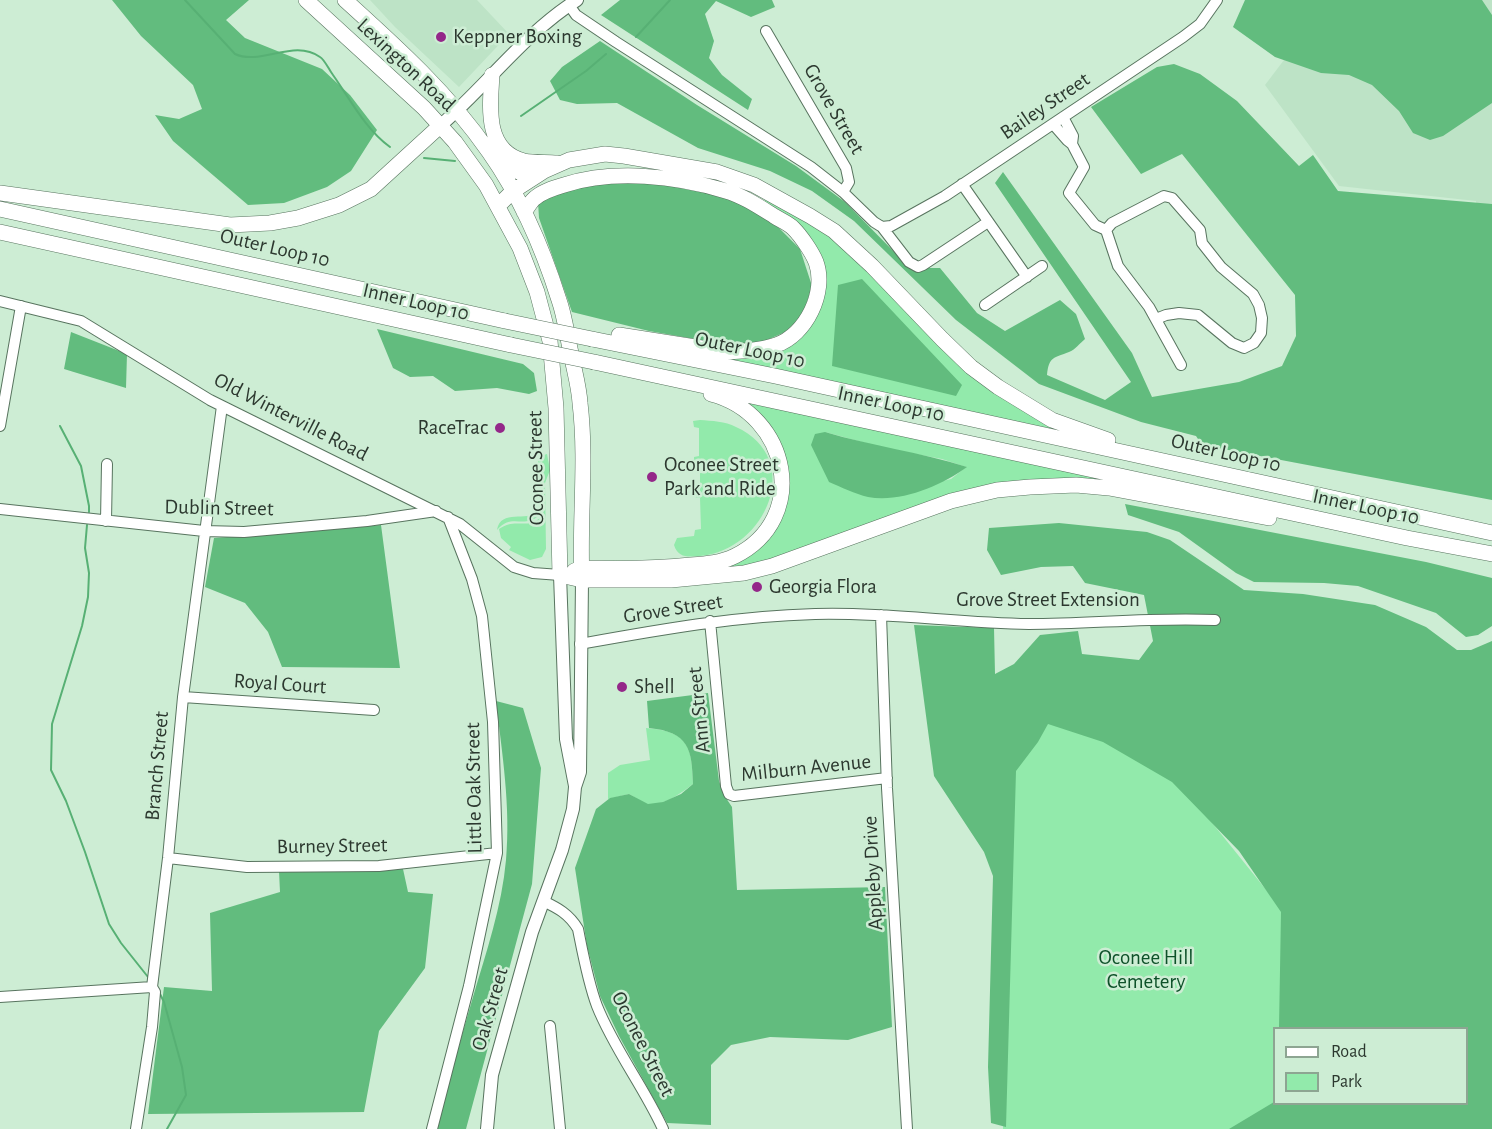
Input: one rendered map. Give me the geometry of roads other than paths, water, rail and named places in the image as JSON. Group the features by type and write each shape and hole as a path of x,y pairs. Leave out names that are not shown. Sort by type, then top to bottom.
{"highway":[{"name":"Lexington Road","path":"306,0 441,125 473,165"},
{"name":"Lexington Road","path":"345,0 408,58 457,111 494,159"},
{"path":"488,80 483,116 494,159 519,172 543,171"},
{"path":"488,80 493,131 507,152 524,161 560,163"},
{"path":"0,193 230,225 270,223 298,218 339,204 371,189 441,125"},
{"path":"498,206 513,191 543,171 560,163 605,154 717,172 754,186 810,216 847,242 971,367 998,387 1052,420 1140,450 1155,459"},
{"name":"Oconee Street","path":"494,159 524,212 559,299 580,400 583,472 581,574"},
{"name":"Oconee Street","path":"473,165 520,248 537,292 550,341 556,408 560,575"},
{"path":"524,212 535,198 549,190 596,177 639,176 676,181 725,190 752,202 793,228 816,263 818,280 816,297 807,319 793,335 777,345 727,352 616,334 592,339"},
{"name":"Outer Loop 10","path":"0,209 505,321 775,376 1492,532"},
{"name":"Inner Loop 10","path":"0,232 511,345 672,377 1334,522 1492,554"},
{"path":"560,575 722,561 735,556 758,538 776,512 781,495 780,461 774,444 763,427 745,409 721,396 691,388 672,377"},
{"path":"581,574 671,580 744,573 772,566 951,501 997,490 1030,487 1109,488 1295,523 1334,522"},
{"path":"582,550 600,560 626,568"}],"main road":[{"path":"441,125 526,42 573,3"},
{"name":"Oconee Street","path":"543,901 565,840 579,772 581,574"},
{"name":"Oconee Street","path":"560,575 566,739 575,787"},
{"name":"Oak Street","path":"487,1129 492,1075 543,901"}],"street":[{"name":"Bailey Street","path":"882,227 891,226 962,184 1193,30 1206,17 1217,0"},
{"path":"573,3 576,15 794,156 843,192 882,227 909,262 918,267 988,222"},
{"name":"Grove Street","path":"766,31 846,168 849,182 843,192"},
{"path":"1063,117 1073,136 1071,144"},
{"path":"1053,124 1071,144 1084,167 1069,193 1095,225 1106,230 1118,266 1156,320 1181,365"},
{"path":"962,184 1027,277"},
{"path":"1106,230 1113,223 1164,196 1172,198 1200,230 1202,243 1221,267 1252,294 1259,305 1262,318 1261,333 1254,343 1244,348 1232,344 1198,315 1173,314 1156,320"},
{"path":"986,304 1042,266"},
{"name":"Old Winterville Road","path":"0,301 81,321 222,406 466,528 514,567 533,573 560,575"},
{"path":"0,426 21,306"},
{"name":"Branch Street","path":"135,1129 152,1027 155,992 152,987 168,858 183,697 222,406"},
{"path":"106,521 107,464"},
{"name":"Dublin Street","path":"0,509 204,531 262,530 436,511"},
{"name":"Little Oak Street","path":"432,1129 470,986 497,853 493,722 482,616 472,579 448,518"},
{"name":"Grove Street","path":"580,644 710,621 815,614 880,615"},
{"name":"Grove Street Extension","path":"880,615 1028,624 1184,618 1215,620"},
{"name":"Appleby Drive","path":"880,615 907,1129"},
{"name":"Ann Street","path":"710,621 726,786 729,794"},
{"name":"Royal Court","path":"183,697 374,710"},
{"name":"Milburn Avenue","path":"729,794 734,796 780,792 887,778"},
{"name":"Burney Street","path":"168,858 247,867 379,866 497,853"},
{"name":"Oconee Street","path":"543,901 572,918 578,929 597,1006 627,1067 663,1129"},
{"path":"0,997 152,987"},
{"path":"550,1026 560,1129"}],"waterway":[{"path":"185,0 235,54 256,57 299,50 320,57 366,123 390,147"},
{"path":"636,37 670,0"},
{"path":"521,116 586,71 606,54"},
{"path":"424,158 455,161"},
{"path":"60,426 81,466 89,512"},
{"path":"87,525 85,548 89,573 88,597 82,626 52,724 51,770 66,801 109,924 148,977"},
{"path":"160,994 182,1067 186,1095 167,1129"}],"place":[{"name":"Keppner Boxing","path":"441,37"},
{"name":"RaceTrac","path":"500,428"},
{"name":"Oconee Street Park and Ride","path":"652,477"},
{"name":"Georgia Flora","path":"757,587"},
{"name":"Shell","path":"622,687"}],"park label":[{"name":"Oconee Hill Cemetery","path":"1146,970"}]}
